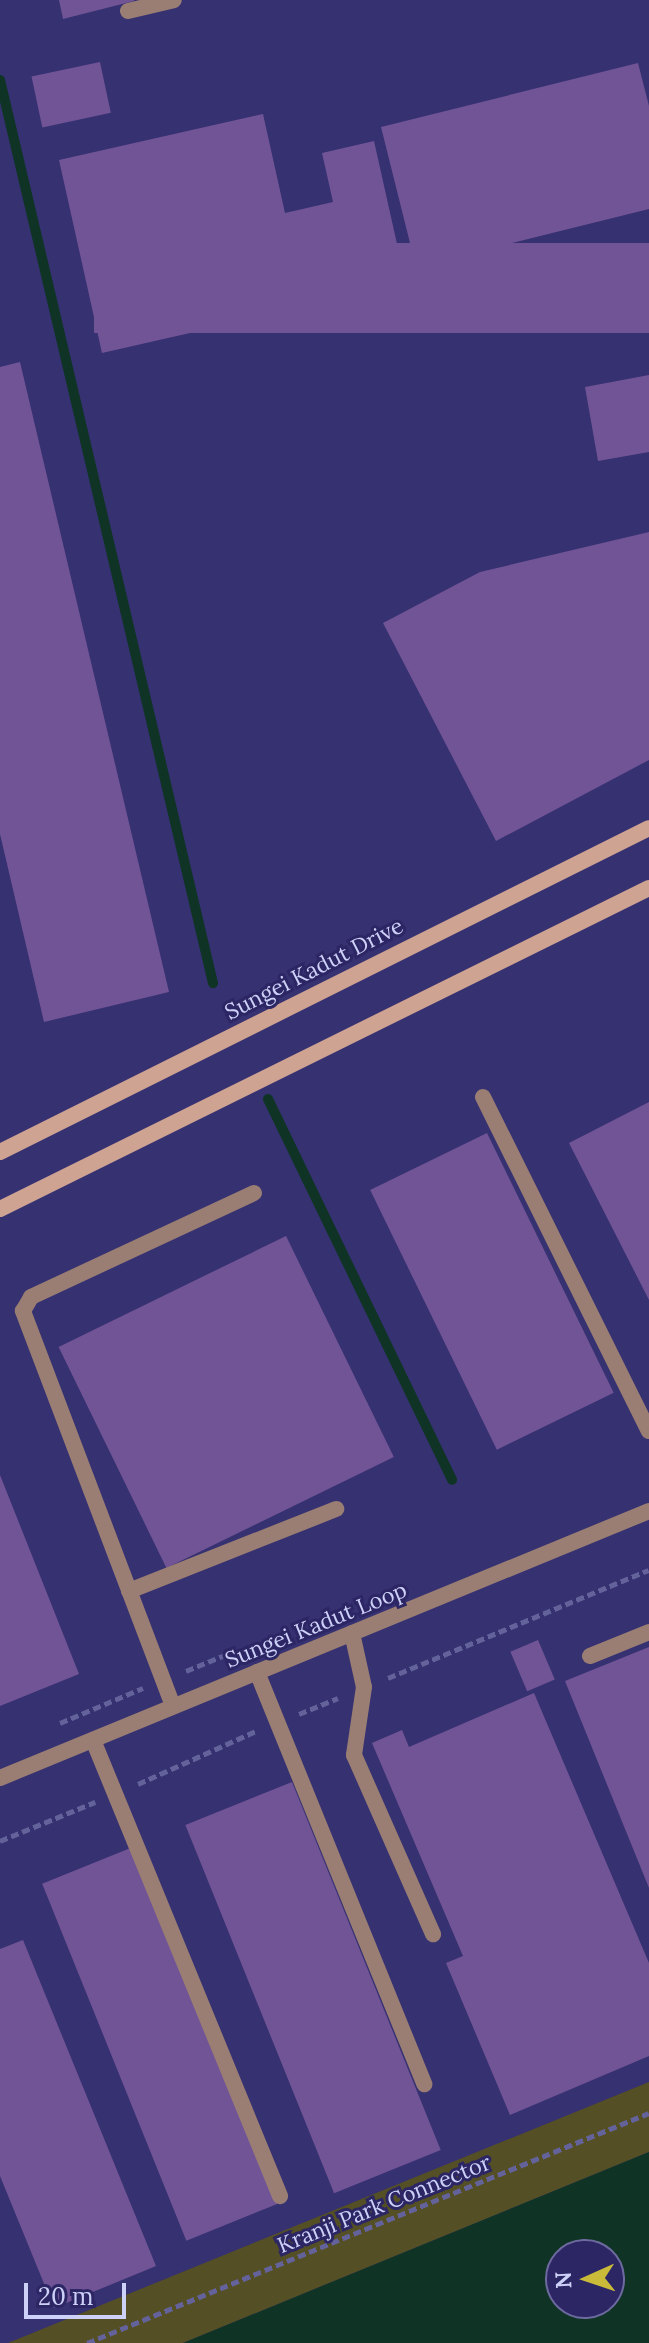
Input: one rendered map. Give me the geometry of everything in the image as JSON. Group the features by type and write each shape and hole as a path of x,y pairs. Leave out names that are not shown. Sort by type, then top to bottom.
{"main road":[{"name":"Sungei Kadut Drive","path":"0,1152 649,828"},
{"path":"0,1209 649,888"}],"street":[{"path":"128,11 174,0"},
{"path":"483,1097 649,1431"},
{"path":"173,1706 24,1321 25,1303 254,1193"},
{"path":"129,1591 336,1509"},
{"name":"Sungei Kadut Loop","path":"0,1778 649,1511"},
{"path":"590,1656 649,1632"},
{"path":"352,1633 364,1687 354,1755 433,1934"},
{"path":"257,1672 424,2084"},
{"path":"93,1740 280,2196"}],"path":[{"path":"0,1841 277,1722 649,1570"},
{"name":"Kranji Park Connector","path":"87,2343 649,2113"}],"shaded area":[{"path":"649,2082 649,2152 183,2343 8,2343"},
{"path":"649,2152 649,2343 183,2343"}],"building":[{"path":"59,0 134,0 134,1 63,19"},
{"path":"100,62 111,113 42,127 32,77"},
{"path":"638,63 649,106 649,209 416,267 381,127"},
{"path":"263,114 285,213 333,202 322,153 374,141 406,284 102,353 59,160"},
{"path":"94,243 649,243 649,333 94,333"},
{"path":"20,362 169,992 44,1022 0,834 0,367"},
{"path":"649,375 649,452 598,461 585,387"},
{"path":"649,532 649,760 496,841 383,623 480,572"},
{"path":"649,1102 649,1300 569,1143"},
{"path":"487,1133 614,1393 497,1450 370,1190"},
{"path":"286,1236 394,1457 166,1568 59,1347"},
{"path":"0,1475 79,1674 0,1706"},
{"path":"538,1640 555,1680 527,1691 510,1652"},
{"path":"649,1647 649,1888 565,1681"},
{"path":"534,1693 649,1963 649,2056 510,2115 446,1963 463,1956 372,1743 402,1730 409,1747"},
{"path":"292,1782 441,2150 334,2193 185,1825"},
{"path":"133,1847 277,2204 186,2241 42,1884"},
{"path":"23,1940 156,2266 54,2308 0,2176 0,1949"}],"waterway":[{"path":"0,80 213,983"},
{"path":"268,1099 452,1480"}]}
